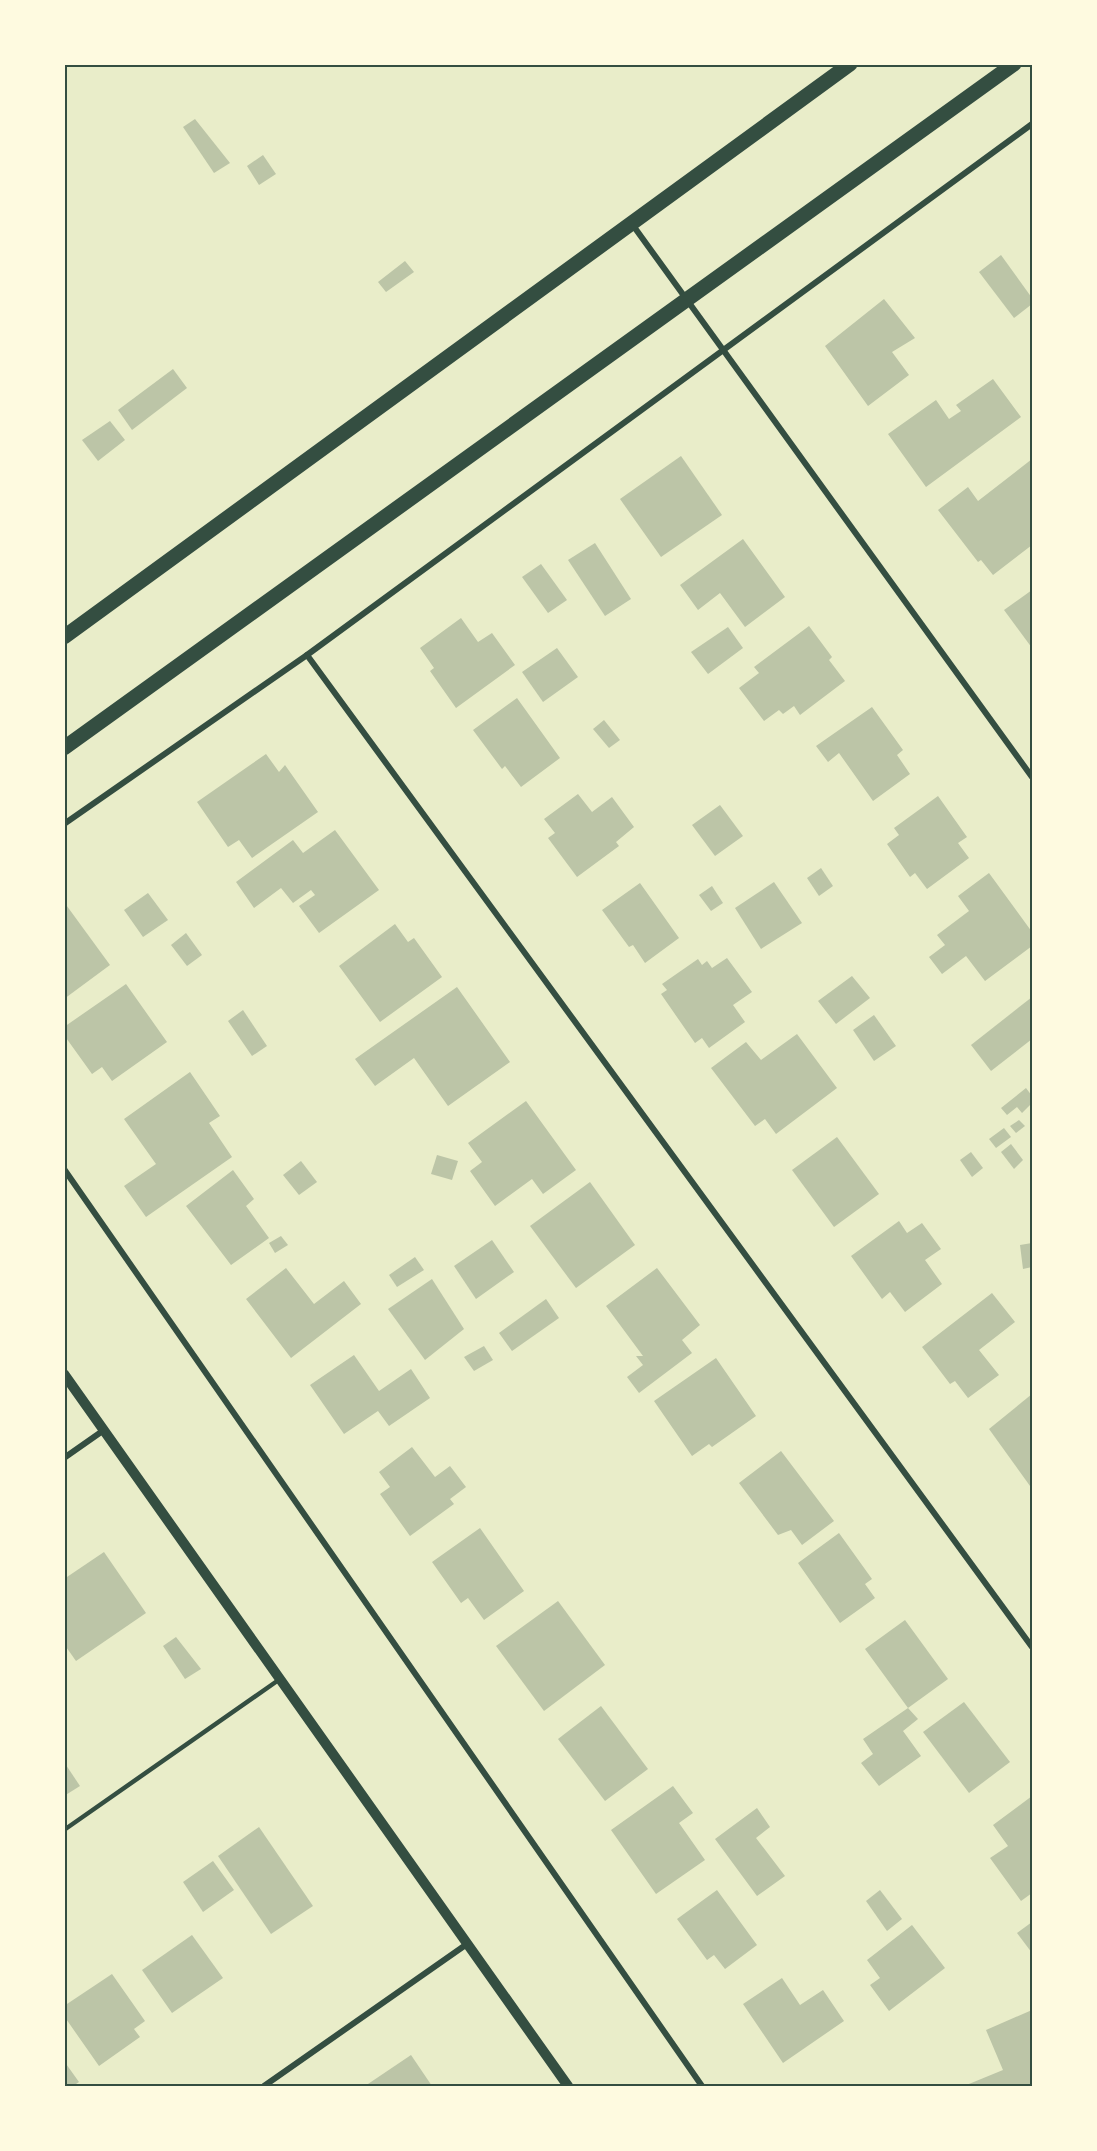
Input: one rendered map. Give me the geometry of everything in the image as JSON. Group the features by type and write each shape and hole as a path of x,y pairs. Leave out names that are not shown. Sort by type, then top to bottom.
{"main road":[{"path":"64,637 850,64"},
{"path":"64,748 687,302 1014,64"}],"street":[{"path":"64,824 307,655 1032,124"},
{"path":"632,224 1032,777"},
{"path":"307,655 1032,1647"},
{"path":"64,1169 702,2086"},
{"path":"64,1374 568,2086"},
{"path":"64,1458 104,1430"},
{"path":"264,2086 467,1944"}],"lane":[{"path":"64,1830 280,1679"}],"building":[{"path":"195,119 230,163 214,173 183,127"},
{"path":"263,155 276,174 259,185 247,166"},
{"path":"1001,255 1032,298 1032,304 1014,318 979,272"},
{"path":"405,261 414,272 386,292 378,282"},
{"path":"884,299 915,338 892,352 909,375 868,406 825,346"},
{"path":"173,369 187,388 132,430 118,410"},
{"path":"993,379 1021,417 926,487 888,434 936,400 949,419 961,411 956,405"},
{"path":"110,421 125,440 98,461 82,440"},
{"path":"681,456 722,515 661,557 620,499"},
{"path":"1032,459 1032,545 993,575 981,560 978,562 938,510 968,487 978,501"},
{"path":"743,539 785,597 745,627 720,593 698,610 680,585"},
{"path":"595,543 631,599 605,616 568,560"},
{"path":"541,564 567,600 548,613 522,577"},
{"path":"1032,590 1032,648 1004,610"},
{"path":"461,618 478,642 492,633 515,665 456,708 430,671 434,668 420,648"},
{"path":"809,626 832,657 829,660 845,681 800,715 794,706 783,714 779,710 764,721 739,688 759,673 754,667"},
{"path":"728,627 743,648 708,674 691,652"},
{"path":"557,648 578,677 543,702 522,672"},
{"path":"517,698 560,758 521,787 505,766 502,769 473,730"},
{"path":"872,707 903,750 897,755 910,774 873,801 839,753 828,762 816,746"},
{"path":"604,720 620,740 609,748 593,729"},
{"path":"266,754 279,772 285,765 318,812 252,858 239,840 228,847 197,802"},
{"path":"578,794 592,812 612,797 634,827 616,842 619,846 577,877 548,838 555,833 544,819"},
{"path":"938,796 967,837 958,843 969,858 927,889 915,873 910,877 887,844 899,835 894,828"},
{"path":"720,805 743,836 715,856 692,825"},
{"path":"335,830 379,890 319,933 299,906 315,895 311,890 293,903 281,888 254,908 236,882 293,840 303,853"},
{"path":"821,868 833,886 819,896 807,878"},
{"path":"989,873 1032,932 1032,946 985,981 966,956 942,974 929,957 945,945 937,935 969,911 958,896"},
{"path":"774,882 802,923 761,949 735,908"},
{"path":"640,883 679,938 645,963 633,945 629,947 602,910"},
{"path":"712,886 723,903 711,911 699,895"},
{"path":"148,893 168,920 143,937 124,910"},
{"path":"64,902 110,965 64,999"},
{"path":"395,924 408,942 414,938 442,977 380,1022 339,966"},
{"path":"186,933 202,955 187,966 171,945"},
{"path":"727,958 752,992 733,1005 745,1022 709,1048 702,1038 695,1043 661,994 667,990 662,984 698,959 702,965 707,961 712,968"},
{"path":"852,976 870,998 836,1024 818,1001"},
{"path":"126,984 167,1042 112,1081 102,1067 92,1074 64,1035 64,1027"},
{"path":"457,987 510,1062 448,1106 414,1058 375,1086 355,1059"},
{"path":"1032,997 1032,1039 991,1071 971,1045"},
{"path":"243,1010 267,1046 252,1056 228,1021"},
{"path":"874,1015 896,1046 874,1061 853,1030"},
{"path":"797,1034 837,1088 776,1134 765,1119 755,1126 711,1068 746,1042 761,1060"},
{"path":"190,1072 220,1116 209,1123 232,1157 146,1217 124,1186 156,1164 124,1119"},
{"path":"1026,1088 1032,1096 1032,1103 1022,1113 1017,1107 1007,1115 1001,1108"},
{"path":"526,1101 576,1170 543,1194 532,1179 495,1206 470,1171 482,1162 468,1143"},
{"path":"1019,1120 1025,1126 1016,1133 1010,1126"},
{"path":"1004,1128 1011,1137 996,1148 989,1139"},
{"path":"837,1137 879,1194 834,1227 792,1170"},
{"path":"1011,1144 1023,1160 1014,1169 1001,1152"},
{"path":"971,1152 983,1168 972,1177 960,1160"},
{"path":"437,1155 458,1161 452,1180 431,1174"},
{"path":"301,1161 317,1182 299,1195 283,1175"},
{"path":"233,1170 254,1199 246,1206 269,1238 231,1265 186,1206"},
{"path":"590,1182 635,1245 576,1288 530,1226"},
{"path":"899,1221 907,1233 922,1223 941,1249 925,1260 942,1284 905,1312 890,1292 882,1299 851,1256"},
{"path":"281,1236 288,1245 275,1253 269,1243"},
{"path":"492,1240 514,1272 476,1299 454,1266"},
{"path":"1032,1243 1032,1267 1023,1269 1020,1245"},
{"path":"415,1257 424,1270 397,1287 389,1275"},
{"path":"286,1268 314,1304 344,1281 361,1304 291,1358 246,1299"},
{"path":"657,1268 700,1325 682,1340 692,1353 639,1393 627,1377 643,1365 636,1356 643,1356 606,1306"},
{"path":"432,1279 464,1329 425,1360 388,1309"},
{"path":"992,1293 1015,1322 979,1350 999,1375 968,1398 955,1381 950,1384 922,1347"},
{"path":"546,1299 559,1318 512,1351 499,1333"},
{"path":"484,1346 493,1360 474,1371 464,1357"},
{"path":"354,1355 379,1391 411,1369 430,1398 389,1426 378,1411 344,1434 310,1385"},
{"path":"716,1358 756,1416 712,1447 709,1444 692,1456 654,1401"},
{"path":"1032,1394 1032,1484 1030,1486 989,1429"},
{"path":"412,1447 435,1477 450,1466 466,1487 450,1499 454,1504 410,1536 380,1494 390,1487 379,1472"},
{"path":"781,1451 834,1521 802,1545 791,1530 778,1535 739,1483"},
{"path":"480,1528 524,1591 484,1620 468,1598 461,1603 432,1562"},
{"path":"839,1533 872,1579 865,1584 875,1598 840,1623 798,1563"},
{"path":"104,1552 146,1613 76,1661 64,1644 64,1579"},
{"path":"558,1601 605,1665 544,1711 496,1646"},
{"path":"905,1620 948,1679 908,1708 865,1649"},
{"path":"176,1637 201,1669 185,1679 163,1646"},
{"path":"964,1702 1010,1762 969,1793 923,1732"},
{"path":"601,1706 648,1769 605,1801 558,1739"},
{"path":"908,1708 918,1719 903,1731 921,1756 879,1786 861,1763 873,1754 863,1739"},
{"path":"64,1762 80,1786 64,1796"},
{"path":"673,1786 693,1813 679,1823 705,1860 656,1894 611,1830"},
{"path":"1032,1796 1032,1893 1021,1901 990,1858 1008,1846 993,1825"},
{"path":"757,1808 770,1827 756,1838 785,1876 757,1896 715,1839"},
{"path":"259,1827 313,1906 271,1934 218,1856"},
{"path":"213,1861 234,1890 203,1912 183,1882"},
{"path":"717,1890 757,1945 725,1969 714,1955 707,1960 677,1919"},
{"path":"880,1890 902,1919 887,1931 866,1901"},
{"path":"1032,1922 1032,1953 1017,1933"},
{"path":"912,1925 945,1968 889,2011 870,1985 880,1978 867,1960"},
{"path":"192,1935 223,1978 172,2013 142,1970"},
{"path":"112,1974 145,2021 134,2029 140,2037 99,2066 64,2016 64,2006"},
{"path":"782,1978 800,2005 823,1990 844,2021 783,2063 743,2004"},
{"path":"1032,2010 1032,2086 964,2086 1003,2070 986,2030"},
{"path":"411,2055 432,2086 365,2086"},
{"path":"64,2061 79,2082 73,2086 64,2086"}]}
